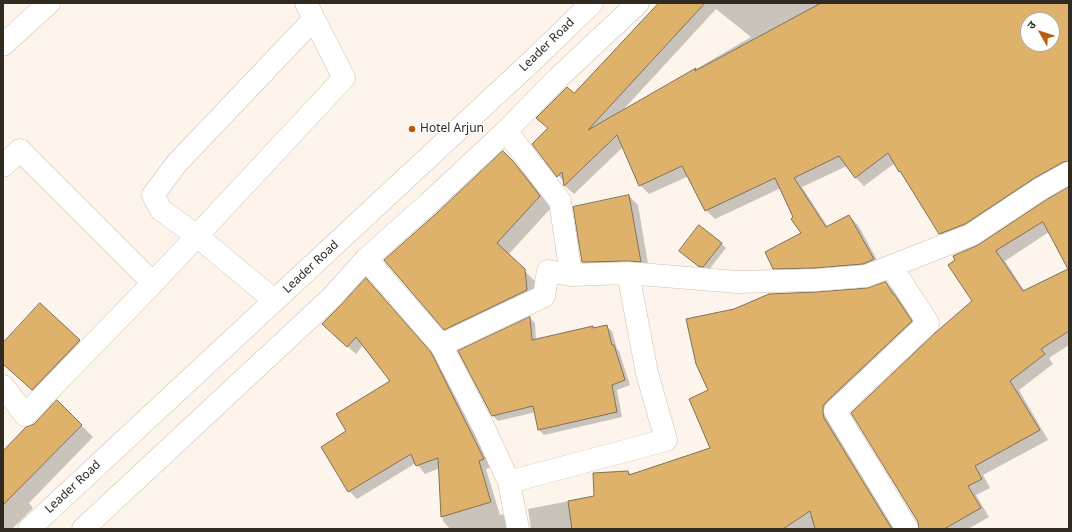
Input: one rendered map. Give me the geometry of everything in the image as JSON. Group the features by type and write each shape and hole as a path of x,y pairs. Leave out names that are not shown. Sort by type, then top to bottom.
{"street":[{"path":"3,45 49,3"},
{"name":"Leader Road","path":"29,529 532,61 592,3"},
{"path":"83,529 331,298 366,259 506,131 558,78 638,3"},
{"path":"3,386 25,415 153,283 197,236 344,78 310,11 177,163 153,195 161,210 197,236 274,300"},
{"path":"506,131 560,201 571,275"},
{"path":"3,166 20,150 153,283"},
{"path":"441,345 544,296 548,271 571,275 628,273 737,282 816,280 866,276 971,235 1040,189 1069,173"},
{"path":"366,259 441,345 485,430 509,482 518,529"},
{"path":"891,266 928,323 835,411 907,529"},
{"path":"509,482 666,440 647,373 628,273"}],"building":[{"path":"659,3 705,3 588,130 696,68 695,71 821,3 1069,3 1069,161 1063,162 1033,179 965,224 939,234 888,153 855,178 839,156 794,178 826,227 849,215 874,259 863,264 815,268 773,269 765,252 801,233 791,219 793,217 775,178 705,211 682,166 639,186 617,135 564,186 562,172 557,177 532,144 548,128 536,118 567,87 574,93"},
{"path":"503,151 513,161 540,196 497,243 525,269 527,290 444,330 384,260"},
{"path":"1069,187 1069,331 1041,349 1045,354 1010,381 1040,430 975,466 982,479 968,486 981,508 944,529 919,529 918,522 851,413 935,333 972,301 948,265 955,260 953,256 978,245 1046,200","holes":["1043,222 1068,269 1023,291 996,251"]},
{"path":"629,195 641,262 582,262 573,207"},
{"path":"699,225 722,243 703,267 698,266 679,251"},
{"path":"366,278 431,352 484,459 479,461 491,502 441,517 438,458 416,466 411,454 348,492 321,447 346,431 336,414 390,381 356,337 347,347 322,324"},
{"path":"886,282 912,321 826,402 823,406 823,412 824,418 892,529 815,529 810,511 783,529 572,529 568,501 594,496 593,473 628,471 629,475 710,448 689,399 708,390 696,364 686,319 734,309 769,294 867,288"},
{"path":"40,303 80,340 32,390 3,364 3,343"},
{"path":"530,317 532,340 593,326 593,328 607,325 612,345 614,345 625,380 612,385 617,412 538,430 533,406 492,416 458,351"},
{"path":"57,400 82,425 3,505 3,451 26,427 34,424"}],"place":[{"name":"Hotel Arjun","path":"412,129"}]}
